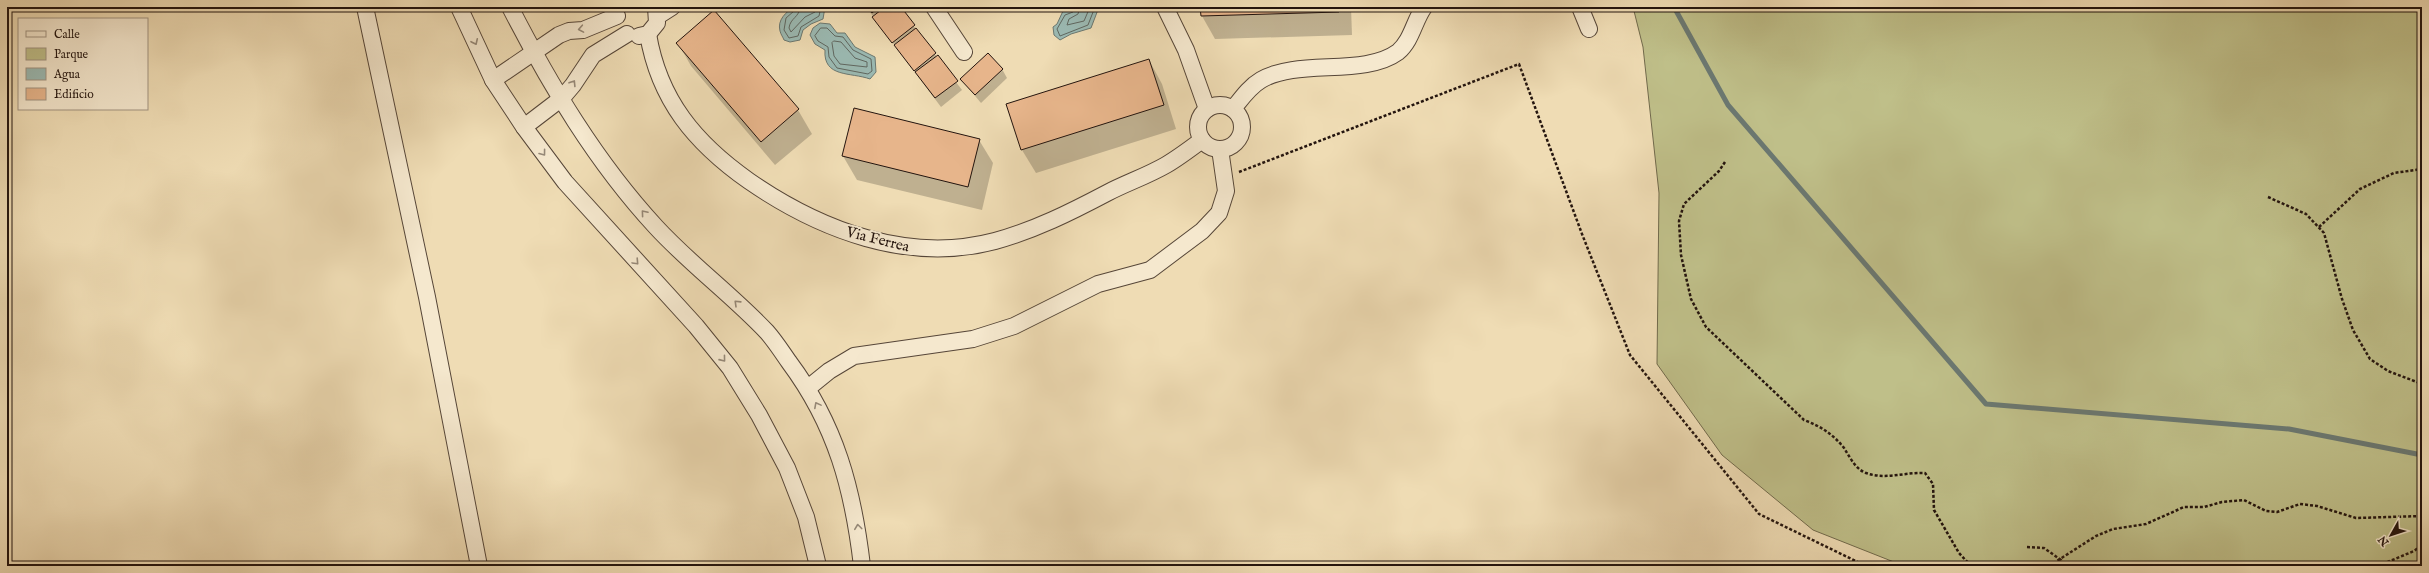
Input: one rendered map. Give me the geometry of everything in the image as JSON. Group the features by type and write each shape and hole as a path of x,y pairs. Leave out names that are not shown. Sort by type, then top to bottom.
{"street":[{"path":"365,7 427,297 479,566"},
{"path":"459,7 493,80 524,127 565,182 696,326 730,368 759,415 787,468 806,517 818,566"},
{"path":"510,7 534,54 595,153 626,192 688,259 767,332 808,388 838,449 857,521 862,566"},
{"path":"493,80 568,30 583,30 618,11 622,29 627,34 641,36 648,34 657,23 657,12 672,7"},
{"path":"934,7 964,52"},
{"path":"1165,7 1186,50 1207,109"},
{"path":"1233,109 1254,85 1267,77 1301,70 1373,62 1398,52 1408,40 1424,7"},
{"path":"1580,7 1589,29"},
{"path":"524,127 562,98 573,85 593,55 627,34"},
{"name":"Via Ferrea","path":"648,34 652,60 665,91 694,133 713,153 773,198 838,229 880,242 930,249 962,248 1020,234 1054,220 1166,165 1202,140"},
{"path":"1220,104 1233,109 1241,120 1241,133 1233,145 1220,149 1207,145 1202,140 1198,127 1199,120 1207,109 1220,104"},
{"path":"808,388 830,371 854,356 954,343 1014,326 1098,284 1150,270 1202,231 1219,213 1226,197 1220,149"}],"path":[{"path":"1224,178 1519,64 1582,234 1630,355 1759,514 1866,566"},
{"path":"1725,162 1719,171 1684,204 1679,221 1681,255 1691,299 1706,327 1804,420 1823,427 1844,448 1850,460 1865,473 1886,476 1909,472 1924,473 1933,484 1934,510 1959,553 1971,566"},
{"path":"2319,227 2360,189 2394,173 2422,169"},
{"path":"2268,197 2302,212 2319,227 2327,241 2342,299 2362,347 2377,365 2422,384"},
{"path":"2049,566 2061,560 2096,536 2113,529 2146,524 2184,507 2204,507 2222,502 2244,500 2266,511 2277,512 2300,504 2317,506 2356,518 2422,516"},
{"path":"2378,566 2414,551 2422,545"},
{"path":"2027,547 2044,548 2061,560"},
{"path":"2060,566 2061,560"}],"green space":[{"path":"1633,7 2422,7 2422,566 1904,566 1813,530 1722,455 1657,364 1659,193 1643,47"}],"water":[{"path":"794,7 825,7 823,19 811,24 803,30 800,40 790,42 784,40 779,27 785,14"},
{"path":"1075,7 1099,7 1091,28 1071,34 1060,40 1054,35 1053,27 1057,24 1063,11"},
{"path":"820,23 830,24 837,33 845,33 855,47 875,57 876,72 870,79 833,70 826,59 825,50 815,44 810,35 813,28"}],"building":[{"path":"867,7 879,7 872,13"},
{"path":"885,7 901,7 915,25 892,43 872,17"},
{"path":"1200,7 1339,7 1339,12 1201,16"},
{"path":"714,10 799,109 761,142 676,43"},
{"path":"916,28 936,53 914,71 894,45"},
{"path":"988,53 1003,69 975,95 960,79"},
{"path":"938,55 958,81 935,98 915,72"},
{"path":"1149,59 1164,105 1021,150 1006,104"},
{"path":"854,108 980,139 968,187 842,156"}],"waterway":[{"path":"1674,7 1728,105 1986,404 2289,429 2422,455"}]}
